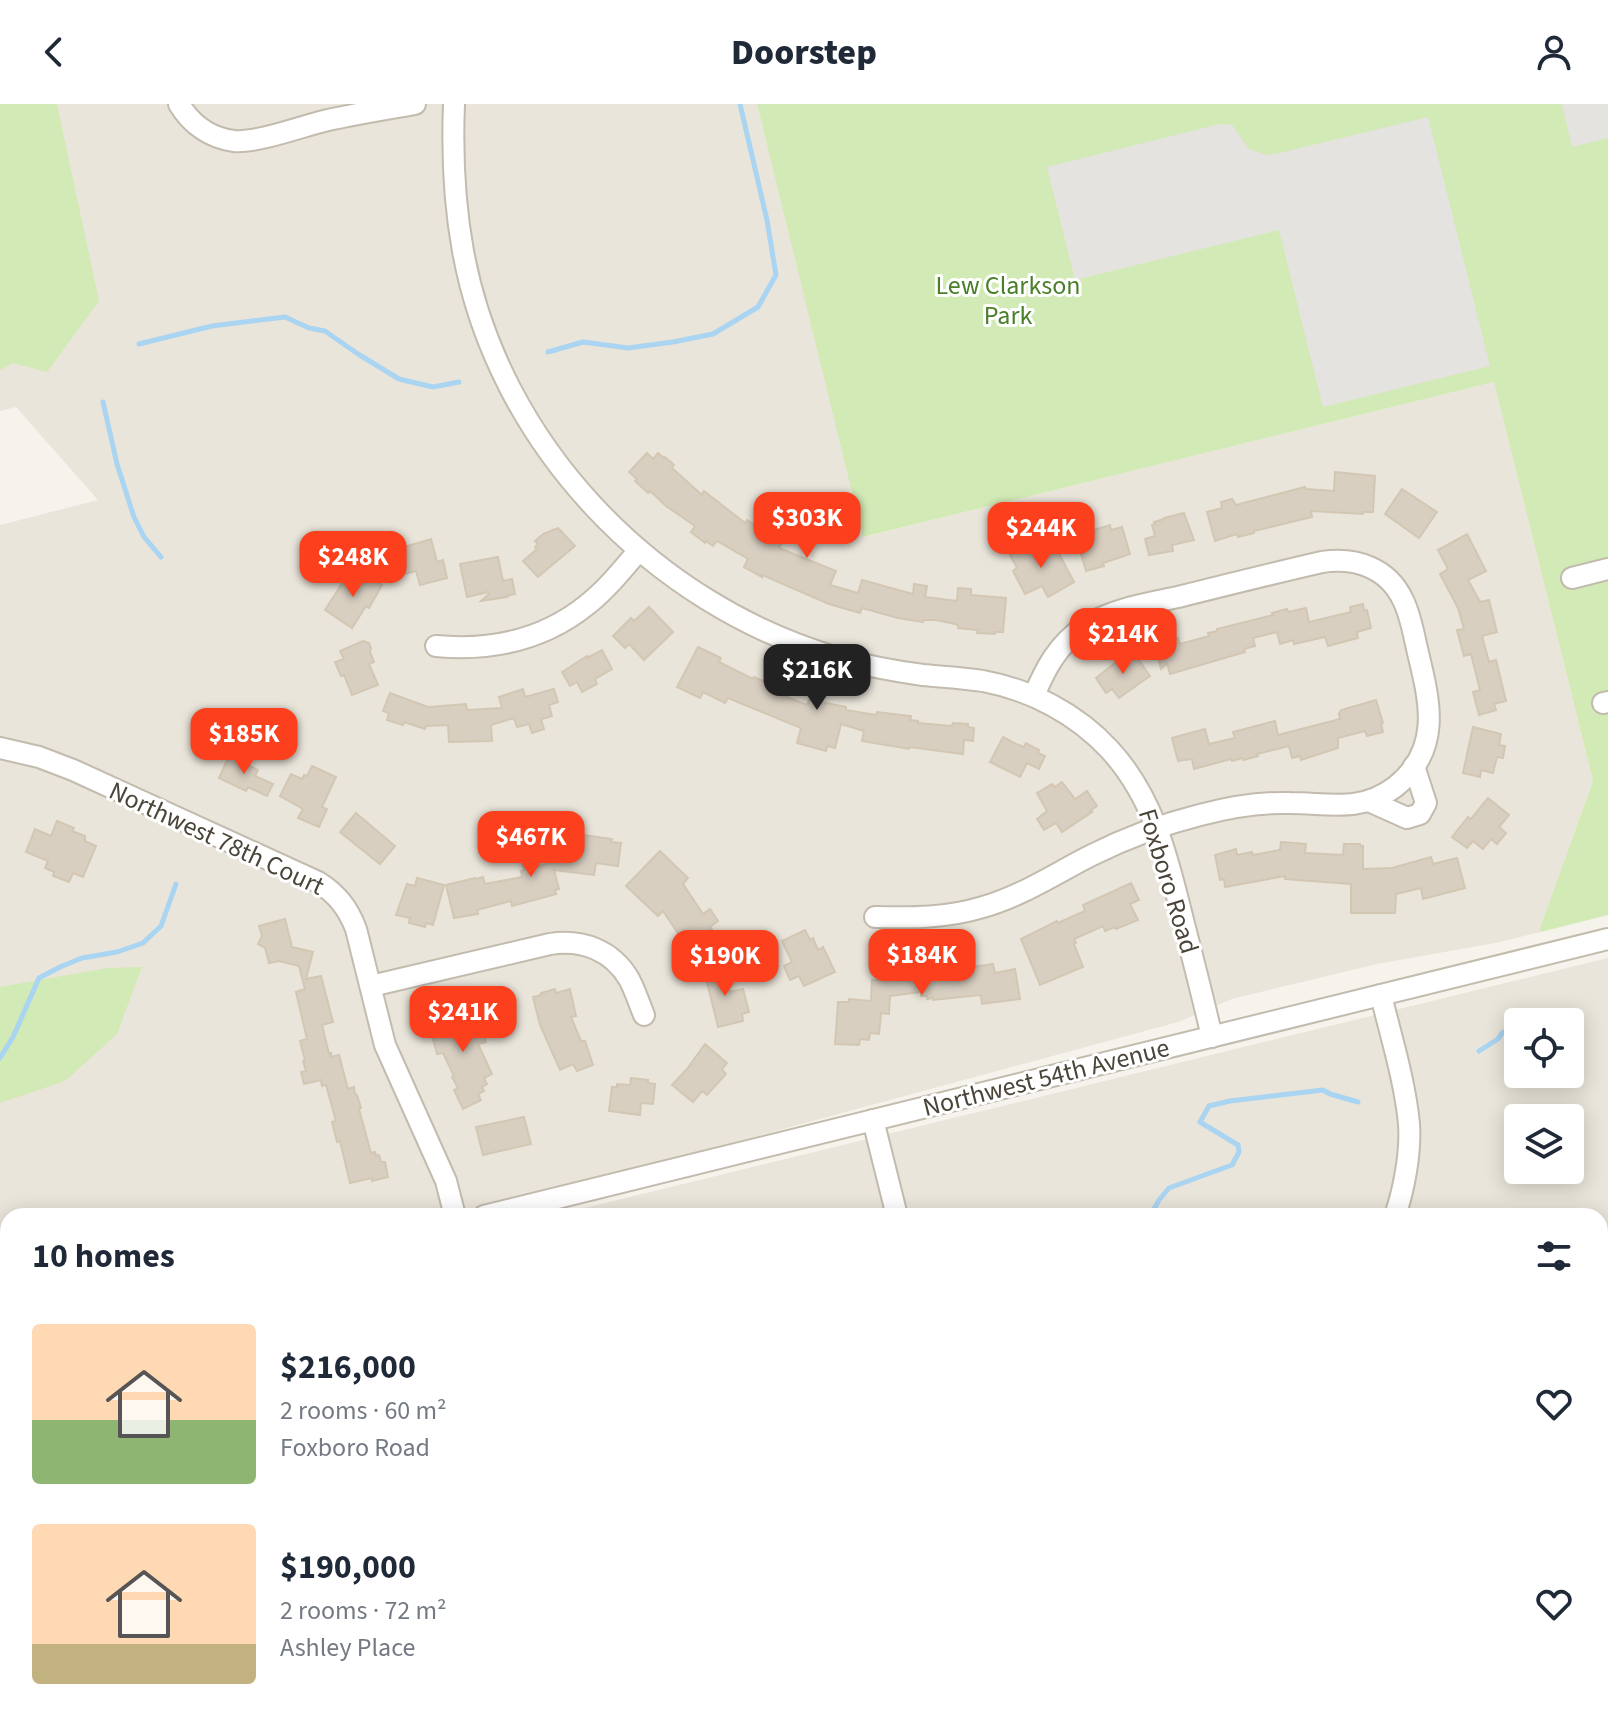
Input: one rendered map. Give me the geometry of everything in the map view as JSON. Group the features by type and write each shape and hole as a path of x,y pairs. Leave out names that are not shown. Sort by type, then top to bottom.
{"street":[{"path":"179,104 202,130 232,141 251,140 326,121 415,104"},
{"name":"Foxboro Road","path":"454,104 455,192 463,253 476,302 492,347 519,403 560,468 591,505 639,550 716,606 758,628 798,645 884,669 1009,687 1034,696 1085,727 1129,772 1146,800 1166,852 1212,1037"},
{"path":"436,646 490,646 543,632 589,603 639,550"},
{"path":"875,917 918,919 984,907 1016,895 1097,853 1157,829 1226,808 1292,803 1349,806 1369,801 1395,786 1414,766 1426,738 1430,710 1408,614 1395,586 1370,566 1338,559 1101,617 1082,628 1054,656 1034,696"},
{"path":"1572,578 1608,569"},
{"name":"Northwest 78th Court","path":"0,748 39,757 73,770 329,889 342,901 351,914 389,1057 446,1181 453,1208"},
{"path":"1369,801 1407,818 1420,814 1426,803 1414,766"},
{"name":"Northwest 54th Avenue","path":"516,1208 1608,939"},
{"path":"371,986 550,944 577,943 600,951 621,967 644,1015"},
{"path":"1381,995 1409,1127 1404,1188 1398,1208"},
{"path":"873,1120 895,1208"}],"shaded area":[{"path":"0,104 757,104 864,537 1494,382 1593,781 1541,932 1377,964 1232,999 1178,1022 698,1152 473,1208 0,1208 0,525 98,500 16,407 0,411"},
{"path":"1562,104 1608,104 1608,138 1572,147"},
{"path":"1428,117 1490,366 1323,407 1279,230 1075,280 1047,167 1220,124 1232,125 1249,149 1267,155"},
{"path":"1608,958 1608,1208 585,1208"}],"green space":[{"path":"0,104 57,104 99,301 47,372 13,363 0,370"},
{"name":"Lew Clarkson Park","path":"757,104 1608,104 1608,915 1541,932 1540,928 1593,781 1494,382 863,537"},
{"path":"142,967 117,1034 65,1081 0,1103 0,987 107,968"}],"building":[{"path":"647,453 653,459 658,453 665,457 674,465 672,468 702,495 704,491 745,523 747,520 782,542 779,548 836,571 830,585 858,593 862,580 913,594 914,584 927,586 925,597 957,601 958,588 971,589 971,595 1006,598 1003,632 977,633 978,630 958,628 955,624 898,618 862,608 860,613 762,577 744,567 748,559 717,541 713,546 705,543 691,532 695,526 635,481 637,479 629,472"},
{"path":"1335,472 1375,476 1373,512 1311,511 1312,517 1215,541 1207,512 1222,508 1221,502 1232,499 1236,505 1305,487 1334,491"},
{"path":"1402,489 1437,512 1419,538 1385,514"},
{"path":"1184,513 1194,540 1172,545 1173,551 1149,555 1145,539 1155,536 1154,522"},
{"path":"1110,525 1111,530 1122,527 1130,554 1086,571 1077,540"},
{"path":"558,528 575,546 538,577 523,561 537,549 535,541"},
{"path":"1467,534 1486,571 1468,580 1480,602 1489,600 1497,632 1482,636 1489,662 1496,660 1506,701 1494,704 1496,710 1479,715 1473,692 1480,690 1471,654 1464,656 1457,630 1464,629 1458,608 1440,574 1448,569 1438,550"},
{"path":"431,539 437,562 443,560 447,578 420,585 416,571 397,576 391,551"},
{"path":"1039,543 1044,553 1056,548 1074,582 1048,597 1042,586 1025,594 1013,571 1017,568 1010,555"},
{"path":"498,557 503,581 512,579 515,594 481,601 488,592 467,597 460,564"},
{"path":"368,575 382,585 369,608 366,606 352,628 325,610 347,576 362,583"},
{"path":"1363,604 1371,628 1357,632 1358,638 1328,646 1325,637 1280,644 1277,632 1253,638 1255,646 1244,649 1245,652 1170,674 1167,664 1161,669 1155,645 1178,638 1180,644 1209,636 1208,633 1217,629 1287,609 1288,612 1306,608 1309,622 1351,612 1350,607"},
{"path":"649,607 673,632 644,660 629,644 625,648 613,636 631,618 634,621"},
{"path":"363,641 369,643 371,648 374,662 369,664 378,685 352,695 335,662 344,659 340,651"},
{"path":"698,647 721,658 719,662 779,688 777,693 807,705 809,700 813,700 876,715 877,712 911,716 910,720 918,723 968,724 968,727 974,728 973,741 964,740 963,754 909,749 862,741 864,731 841,724 835,748 827,746 826,751 797,743 801,728 728,698 725,703 703,692 700,698 677,687"},
{"path":"602,650 612,669 595,679 597,684 582,692 577,682 570,686 562,672"},
{"path":"1134,653 1150,676 1119,698 1112,689 1106,693 1096,678 1124,656 1125,659"},
{"path":"523,689 525,697 554,689 558,702 549,705 552,716 541,719 544,729 532,733 529,724 517,727 514,718 491,725 492,741 449,742 448,725 426,726 425,729 404,722 403,725 387,720 389,713 383,711 390,693 428,707 466,704 467,710 502,708 499,697"},
{"path":"1376,700 1383,732 1367,736 1365,731 1338,738 1338,748 1301,760 1300,756 1292,758 1289,746 1243,760 1231,759 1194,769 1192,759 1178,761 1172,738 1205,729 1209,744 1235,738 1233,732 1275,721 1278,735 1340,719 1341,710"},
{"path":"1473,727 1501,734 1499,745 1505,746 1503,758 1497,757 1493,773 1481,770 1480,777 1463,773"},
{"path":"1003,737 1039,750 1038,753 1045,756 1039,769 1027,763 1020,777 990,762"},
{"path":"230,754 258,770 255,776 273,784 267,796 248,787 246,791 219,778"},
{"path":"312,766 336,777 322,807 327,809 319,827 298,818 303,809 280,796 291,774 302,779"},
{"path":"1062,782 1075,799 1087,791 1097,806 1062,832 1056,823 1044,830 1037,819 1047,811 1037,793"},
{"path":"1488,798 1509,815 1499,827 1506,833 1497,844 1491,839 1483,849 1473,841 1467,848 1452,837"},
{"path":"356,813 395,846 380,864 340,832"},
{"path":"57,821 74,828 72,831 85,836 85,841 96,846 83,877 73,873 69,882 53,876 54,872 45,868 48,861 26,852 35,829 51,836"},
{"path":"583,835 621,843 618,866 596,863 594,875 554,870 559,889 555,890 556,894 512,906 511,901 477,910 478,914 454,918 446,885 483,877 485,884 522,877 521,871 524,870 521,860 537,855 539,866 571,858 571,854 580,855"},
{"path":"1281,842 1306,844 1305,853 1343,855 1344,844 1360,844 1363,846 1363,869 1392,868 1431,857 1433,864 1457,858 1465,888 1423,899 1421,888 1396,894 1395,913 1351,913 1351,884 1285,879 1285,876 1225,887 1224,879 1220,880 1215,855 1236,849 1237,855 1280,850"},
{"path":"660,851 688,878 683,884 703,914 710,909 718,921 710,927 717,942 700,954 698,945 686,953 677,940 681,938 663,911 658,916 626,886"},
{"path":"417,878 444,885 433,925 426,923 425,927 409,923 410,918 396,915 407,884 415,886"},
{"path":"1131,883 1139,900 1130,904 1138,920 1105,931 1103,926 1074,939 1083,967 1040,985 1021,939 1085,911 1083,905"},
{"path":"285,919 292,947 313,952 306,979 321,976 333,1022 322,1025 329,1054 331,1057 339,1055 348,1089 354,1087 357,1095 371,1153 375,1152 381,1162 385,1162 388,1177 350,1183 332,1122 336,1121 326,1085 322,1086 321,1080 304,1084 301,1072 306,1071 305,1060 300,1041 307,1039 296,992 305,989 299,966 279,961 269,963 265,948 258,944 262,936 259,926"},
{"path":"805,930 818,950 823,947 835,972 804,986 799,976 790,980 784,966 792,962 782,941"},
{"path":"993,964 995,973 1015,969 1020,999 982,1004 981,995 933,1000 921,996 921,992 890,996 889,1014 881,1013 879,1034 870,1033 869,1040 860,1039 859,1045 835,1044 838,1002 849,1002 849,999 871,1001 872,980 908,981 907,977 913,974 974,969"},
{"path":"722,966 730,992 743,989 749,1012 742,1014 743,1021 718,1027 704,970"},
{"path":"555,989 556,993 570,989 576,1016 571,1017 581,1041 585,1041 593,1065 577,1071 573,1064 560,1070 540,1025 533,997"},
{"path":"479,1014 486,1042 478,1044 492,1074 484,1078 487,1084 482,1087 484,1091 478,1094 481,1100 463,1109 454,1090 458,1088 454,1076 443,1053 437,1054 428,1021"},
{"path":"705,1044 727,1063 722,1069 726,1074 707,1095 702,1091 693,1102 672,1085"},
{"path":"631,1078 655,1084 653,1104 641,1103 640,1115 609,1111 612,1087 617,1087 617,1084 630,1085"},
{"path":"524,1117 531,1144 483,1155 476,1127"}],"waterway":[{"path":"548,352 583,342 628,348 713,334 758,307 776,275 767,220 740,104"},
{"path":"139,344 212,326 285,317 309,328 325,331 399,379 433,387 459,382"},
{"path":"103,402 117,464 134,517 144,537 161,557"},
{"path":"0,1058 13,1037 39,978 82,958 117,952 143,943 161,926 176,884"},
{"path":"1479,1051 1504,1032"},
{"path":"1154,1208 1169,1188 1232,1165 1239,1152 1238,1145 1200,1122 1209,1106 1323,1090 1358,1102"}]}
